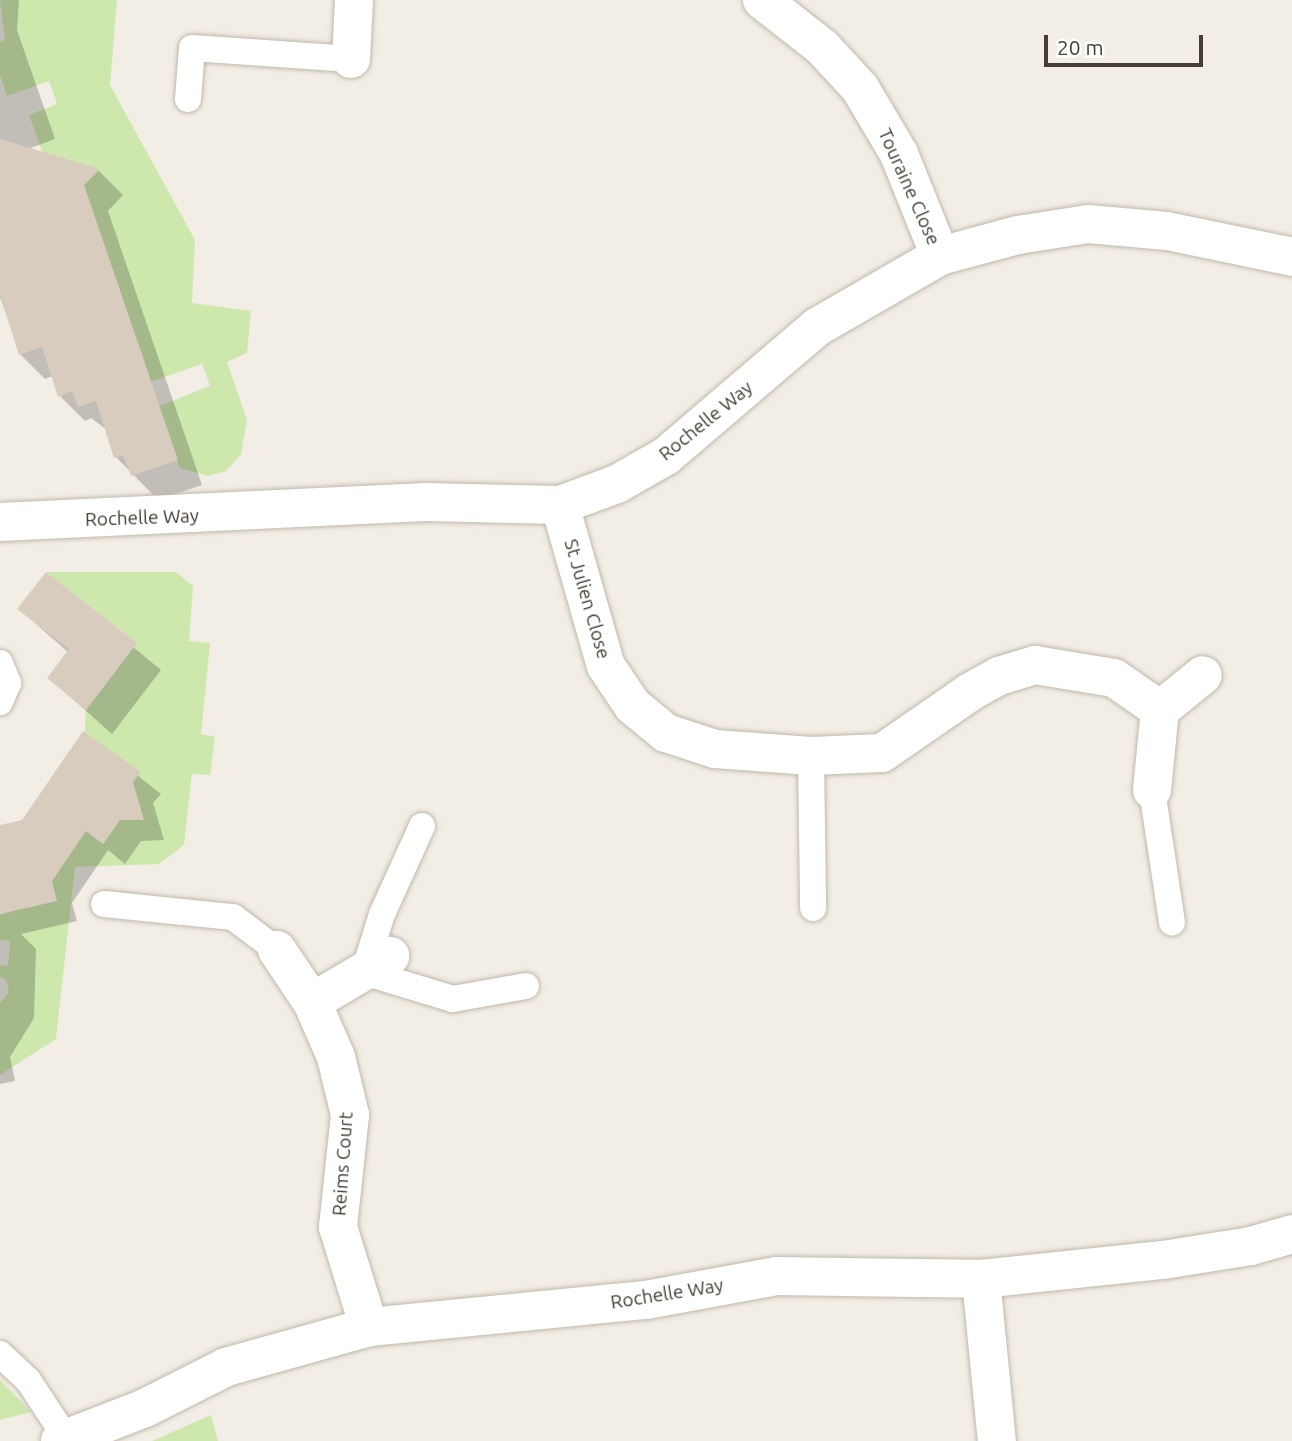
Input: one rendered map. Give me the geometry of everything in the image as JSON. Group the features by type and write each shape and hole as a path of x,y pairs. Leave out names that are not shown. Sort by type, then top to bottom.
{"street":[{"path":"351,59 355,0"},
{"name":"Touraine Close","path":"762,0 822,47 859,88 899,154 940,256"},
{"name":"Rochelle Way","path":"0,522 426,502 560,505 617,484 667,456 817,327 940,256 1018,235 1088,224 1167,231 1292,257"},
{"name":"St Julien Close","path":"560,505 606,666 633,706 666,733 715,749 811,756 882,753 980,687 1035,665 1114,678 1160,710"},
{"path":"1152,790 1160,710 1203,676"},
{"name":"Reims Court","path":"276,950 312,1002 336,1057 350,1115 338,1227 369,1327"},
{"path":"312,1002 377,964"},
{"name":"Rochelle Way","path":"63,1440 145,1408 226,1367 369,1327 646,1300 777,1276 981,1279 1163,1260 1251,1246 1292,1234"},
{"path":"981,1279 998,1441"}],"lane":[{"path":"188,99 192,48 351,59"},
{"path":"0,663 8,683 0,702"},
{"path":"811,756 813,908"},
{"path":"1152,790 1172,922"},
{"path":"422,826 382,914 377,964 453,999 526,986"},
{"path":"104,904 233,916 276,950"},
{"path":"0,1354 28,1380 63,1440"}],"green space":[{"path":"0,0 117,0 110,85 195,240 192,303 251,311 247,353 227,362 247,420 241,455 226,471 208,476 180,468 157,407 210,386 202,364 138,386 131,368 145,363 135,334 115,340 84,185 92,177 49,171 29,115 57,104 49,81 7,96 0,75 0,42 5,40"},
{"path":"46,572 176,572 193,586 189,641 210,643 201,734 215,737 210,775 192,774 184,845 159,864 75,867 56,1039 0,1075 0,1003 9,992 6,980 0,977 0,965 8,966 10,941 0,940 0,915 15,910 28,874 16,821 86,831 103,844 120,820 134,820 141,809 138,799 126,789 141,772 85,733 86,710 137,643"},
{"path":"0,1380 31,1412 0,1420"},
{"path":"211,1415 218,1441 152,1441"}],"building":[{"path":"0,139 100,169 84,185 178,460 131,476 123,455 114,458 96,401 78,407 72,391 58,397 42,347 19,355 0,294"},
{"path":"46,572 137,643 86,710 47,678 69,649 17,609"},
{"path":"83,731 141,772 133,782 144,820 120,820 103,844 86,831 52,881 57,901 0,914 0,825 22,820"}]}
